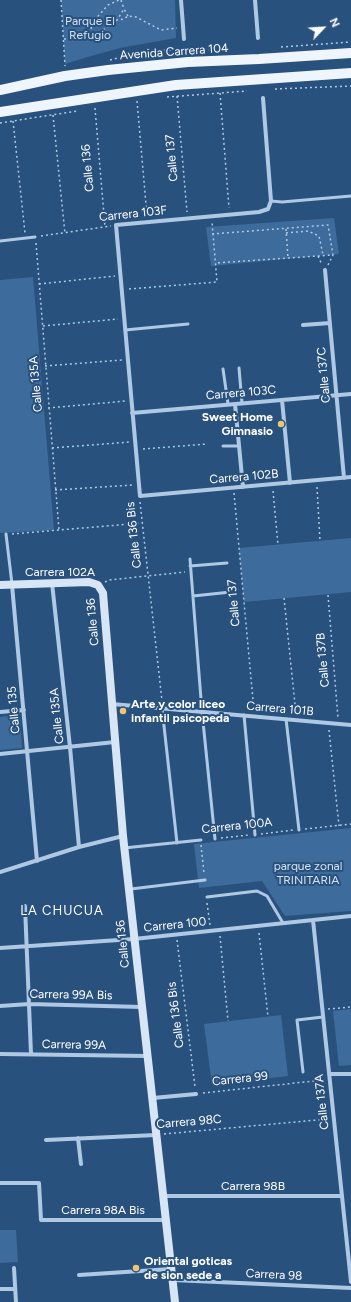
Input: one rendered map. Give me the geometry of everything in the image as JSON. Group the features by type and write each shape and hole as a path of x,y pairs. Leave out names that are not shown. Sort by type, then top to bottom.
{"main road":[{"name":"Avenida Carrera 104","path":"0,90 65,76 108,70 181,63 351,53"},
{"path":"0,112 11,109 176,85 351,73"}],"street":[{"path":"181,0 184,38"},
{"path":"255,0 258,38"},
{"path":"262,98 271,201"},
{"name":"Carrera 103F","path":"116,225 259,212 268,208 271,201"},
{"name":"Calle 136 Bis","path":"116,225 140,496"},
{"name":"Calle 137C","path":"325,270 344,478"},
{"path":"302,325 330,323"},
{"name":"Carrera 103C","path":"132,413 351,394"},
{"path":"282,400 290,483"},
{"path":"235,404 243,487"},
{"name":"Carrera 102B","path":"140,496 351,478"},
{"name":"Carrera 102A","path":"0,585 89,582 98,585"},
{"name":"Calle 135A","path":"52,583 70,747 79,847"},
{"name":"Calle 135","path":"12,585 37,861"},
{"name":"Calle 136","path":"98,585 103,593 124,848 175,1302"},
{"name":"Carrera 101B","path":"112,704 351,725"},
{"path":"0,712 24,710"},
{"path":"0,754 115,742"},
{"path":"0,872 79,847 123,836"},
{"path":"25,906 31,1054"},
{"name":"Carrera 100","path":"0,948 134,939 351,916"},
{"name":"Calle 137A","path":"313,920 351,1282"},
{"name":"Carrera 99A Bis","path":"0,1006 29,1004 142,1007"},
{"name":"Carrera 99A","path":"0,1054 148,1056"},
{"path":"329,1074 351,1074"},
{"name":"Carrera 99","path":"152,1098 196,1094"},
{"name":"Carrera 98C","path":"46,1140 156,1135"},
{"path":"78,1138 81,1164"},
{"name":"Carrera 98A Bis","path":"0,1183 39,1182 41,1220 166,1220"},
{"name":"Carrera 98B","path":"163,1196 342,1196"},
{"path":"14,1268 16,1302"},
{"path":"79,1275 171,1269"},
{"name":"Carrera 98","path":"172,1280 351,1288"},
{"path":"0,1289 15,1289"}],"lane":[{"path":"271,201 282,202 351,196"},
{"path":"0,241 35,237"},
{"path":"125,330 188,324"},
{"path":"239,368 242,403"},
{"path":"223,369 228,404"},
{"path":"223,446 239,446"},
{"name":"Calle 135","path":"6,534 12,585"},
{"path":"190,559 202,712 215,839"},
{"path":"190,566 227,563"},
{"path":"193,596 231,592"},
{"path":"162,708 177,843"},
{"path":"244,715 255,835"},
{"path":"286,719 299,830"},
{"name":"Carrera 100A","path":"124,848 201,840"},
{"path":"129,889 205,880"},
{"path":"207,897 257,891 268,896 283,923"},
{"path":"303,1072 297,1020 323,1017"}],"path":[{"path":"61,0 65,76"},
{"path":"92,38 91,24 108,5 120,0 128,16"},
{"path":"117,20 124,9"},
{"path":"63,39 92,38 117,20 124,19 128,16 136,17 161,30 183,27"},
{"path":"270,89 351,86"},
{"path":"164,97 248,91"},
{"path":"220,93 230,214"},
{"name":"Calle 137","path":"177,96 188,218"},
{"path":"136,101 148,222"},
{"name":"Calle 136","path":"101,107 95,108 105,227"},
{"path":"11,109 25,238"},
{"path":"0,123 80,110"},
{"path":"53,115 64,234"},
{"path":"122,290 217,282 211,216"},
{"name":"Carrera 103F","path":"35,237 64,234 116,225"},
{"path":"212,234 328,226 333,255 325,270"},
{"path":"286,229 288,258"},
{"path":"286,233 308,231 319,236 323,255"},
{"name":"Calle 135A","path":"35,237 59,530"},
{"path":"215,264 333,255"},
{"path":"318,256 325,270"},
{"path":"39,284 121,275"},
{"path":"42,326 124,318"},
{"path":"45,366 128,359"},
{"path":"48,408 131,400"},
{"path":"52,448 135,442"},
{"path":"136,450 207,444"},
{"path":"316,481 320,541"},
{"path":"273,484 278,545"},
{"path":"55,490 139,485"},
{"name":"Calle 137","path":"234,488 255,716"},
{"name":"Calle 136 Bis","path":"140,496 162,708"},
{"path":"6,534 142,523"},
{"name":"Carrera 102A","path":"98,585 109,580 191,572"},
{"name":"Calle 137B","path":"328,595 339,724"},
{"path":"284,598 297,720"},
{"path":"328,723 339,826"},
{"name":"Carrera 100A","path":"215,839 351,824"},
{"path":"259,926 268,1017"},
{"path":"219,930 228,1021"},
{"name":"Calle 136 Bis","path":"177,934 196,1094"},
{"path":"322,1010 351,1007"},
{"name":"Carrera 99","path":"196,1094 330,1079"},
{"name":"Carrera 98C","path":"156,1135 334,1118"}],"green space":[{"name":"Parque El Refugio","path":"61,0 175,0 176,38 120,48 65,64"},
{"path":"334,218 339,254 211,266 206,227"},
{"path":"33,277 54,530 0,533 0,280"},
{"path":"351,538 351,592 244,602 239,548"},
{"path":"20,714 22,748 0,750 0,717"},
{"name":"parque zonal TRINITARIA","path":"351,828 351,911 285,916 262,881 199,888 194,844"},
{"path":"351,1009 351,1065 339,1066 333,1011"},
{"path":"281,1015 288,1076 212,1085 204,1024"},
{"path":"0,1230 16,1230 18,1262 0,1263"}],"place":[{"name":"Sweet Home Gimnasio","path":"281,424"},
{"name":"Arte y color liceo infantil psicopeda","path":"123,711"},
{"name":"Oriental goticas de sion sede a","path":"136,1268"}],"district":[{"name":"LA CHUCUA","path":"62,911"}]}
